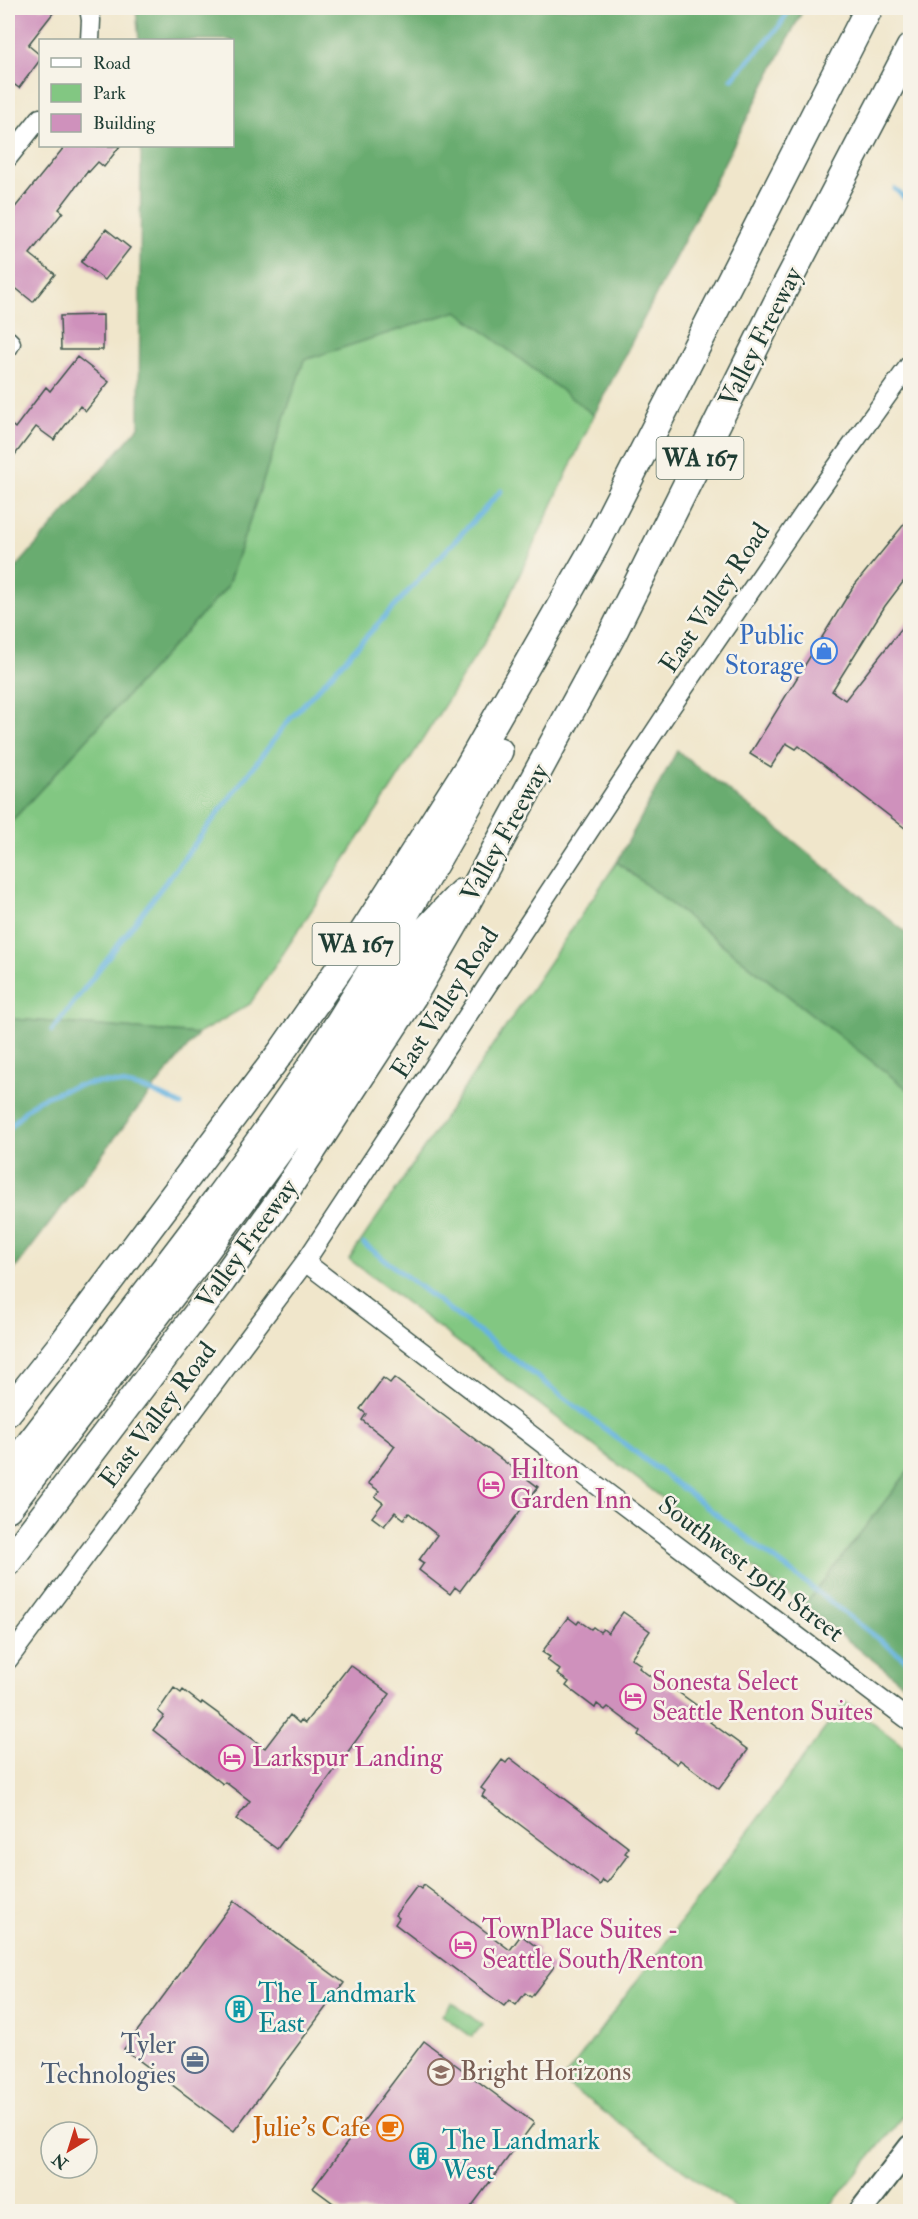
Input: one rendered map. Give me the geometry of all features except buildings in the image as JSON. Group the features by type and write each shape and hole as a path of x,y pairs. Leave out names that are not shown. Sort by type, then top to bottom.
{"highway":[{"name":"Valley Freeway","path":"8,1412 62,1344 282,1050 348,956 469,766 595,546 868,8"},
{"name":"Valley Freeway","path":"8,1562 222,1281 282,1197 413,996 487,866 611,637 783,291 910,48"},
{"path":"8,1472 219,1197 321,1051 421,888 540,680 593,578 595,546"},
{"path":"8,1508 198,1261 295,1129 346,1058 424,932 487,866"},
{"path":"8,1400 37,1373"}],"main road":[{"path":"860,2211 910,2147"}],"street":[{"path":"89,8 90,39"},
{"path":"8,158 39,119"},
{"name":"East Valley Road","path":"8,1660 305,1262 667,713 817,494 910,364"},
{"name":"Southwest 19th Street","path":"305,1262 910,1720"}],"green space":[{"path":"136,8 804,8 594,415 457,311 304,360 227,587 8,825 8,577 139,427 141,147 234,147 234,39 139,39"},
{"path":"457,311 594,415 498,621 250,1004 198,1034 13,1019 8,1009 8,825 227,587 304,360"},
{"path":"677,751 780,830 910,936 910,1091 617,862"},
{"path":"617,862 910,1091 910,1469 804,1606 349,1259"},
{"path":"8,1009 13,1019 198,1034 130,1118 8,1278"},
{"path":"910,1469 910,1689 804,1606"},
{"path":"845,1702 910,1751 910,2108 826,2211 740,2211 562,2081"},
{"path":"452,2002 482,2025 472,2037 442,2015"}],"waterway":[{"path":"732,79 779,27 790,8"},
{"path":"895,189 910,203"},
{"path":"52,1031 290,719 501,491"},
{"path":"8,1130 38,1100 67,1088 84,1084 133,1086 181,1105"},
{"path":"364,1244 910,1663"}],"place":[{"name":"Public Storage","path":"824,651"},
{"name":"Hilton Garden Inn","path":"491,1485"},
{"name":"Sonesta Select Seattle Renton Suites","path":"633,1697"},
{"name":"Larkspur Landing","path":"232,1758"},
{"name":"TownPlace Suites - Seattle South/Renton","path":"463,1945"},
{"name":"The Landmark East","path":"239,2009"},
{"name":"Tyler Technologies","path":"195,2060"},
{"name":"Bright Horizons","path":"441,2072"},
{"name":"Julie's Cafe","path":"390,2128"},
{"name":"The Landmark West","path":"423,2156"}]}
